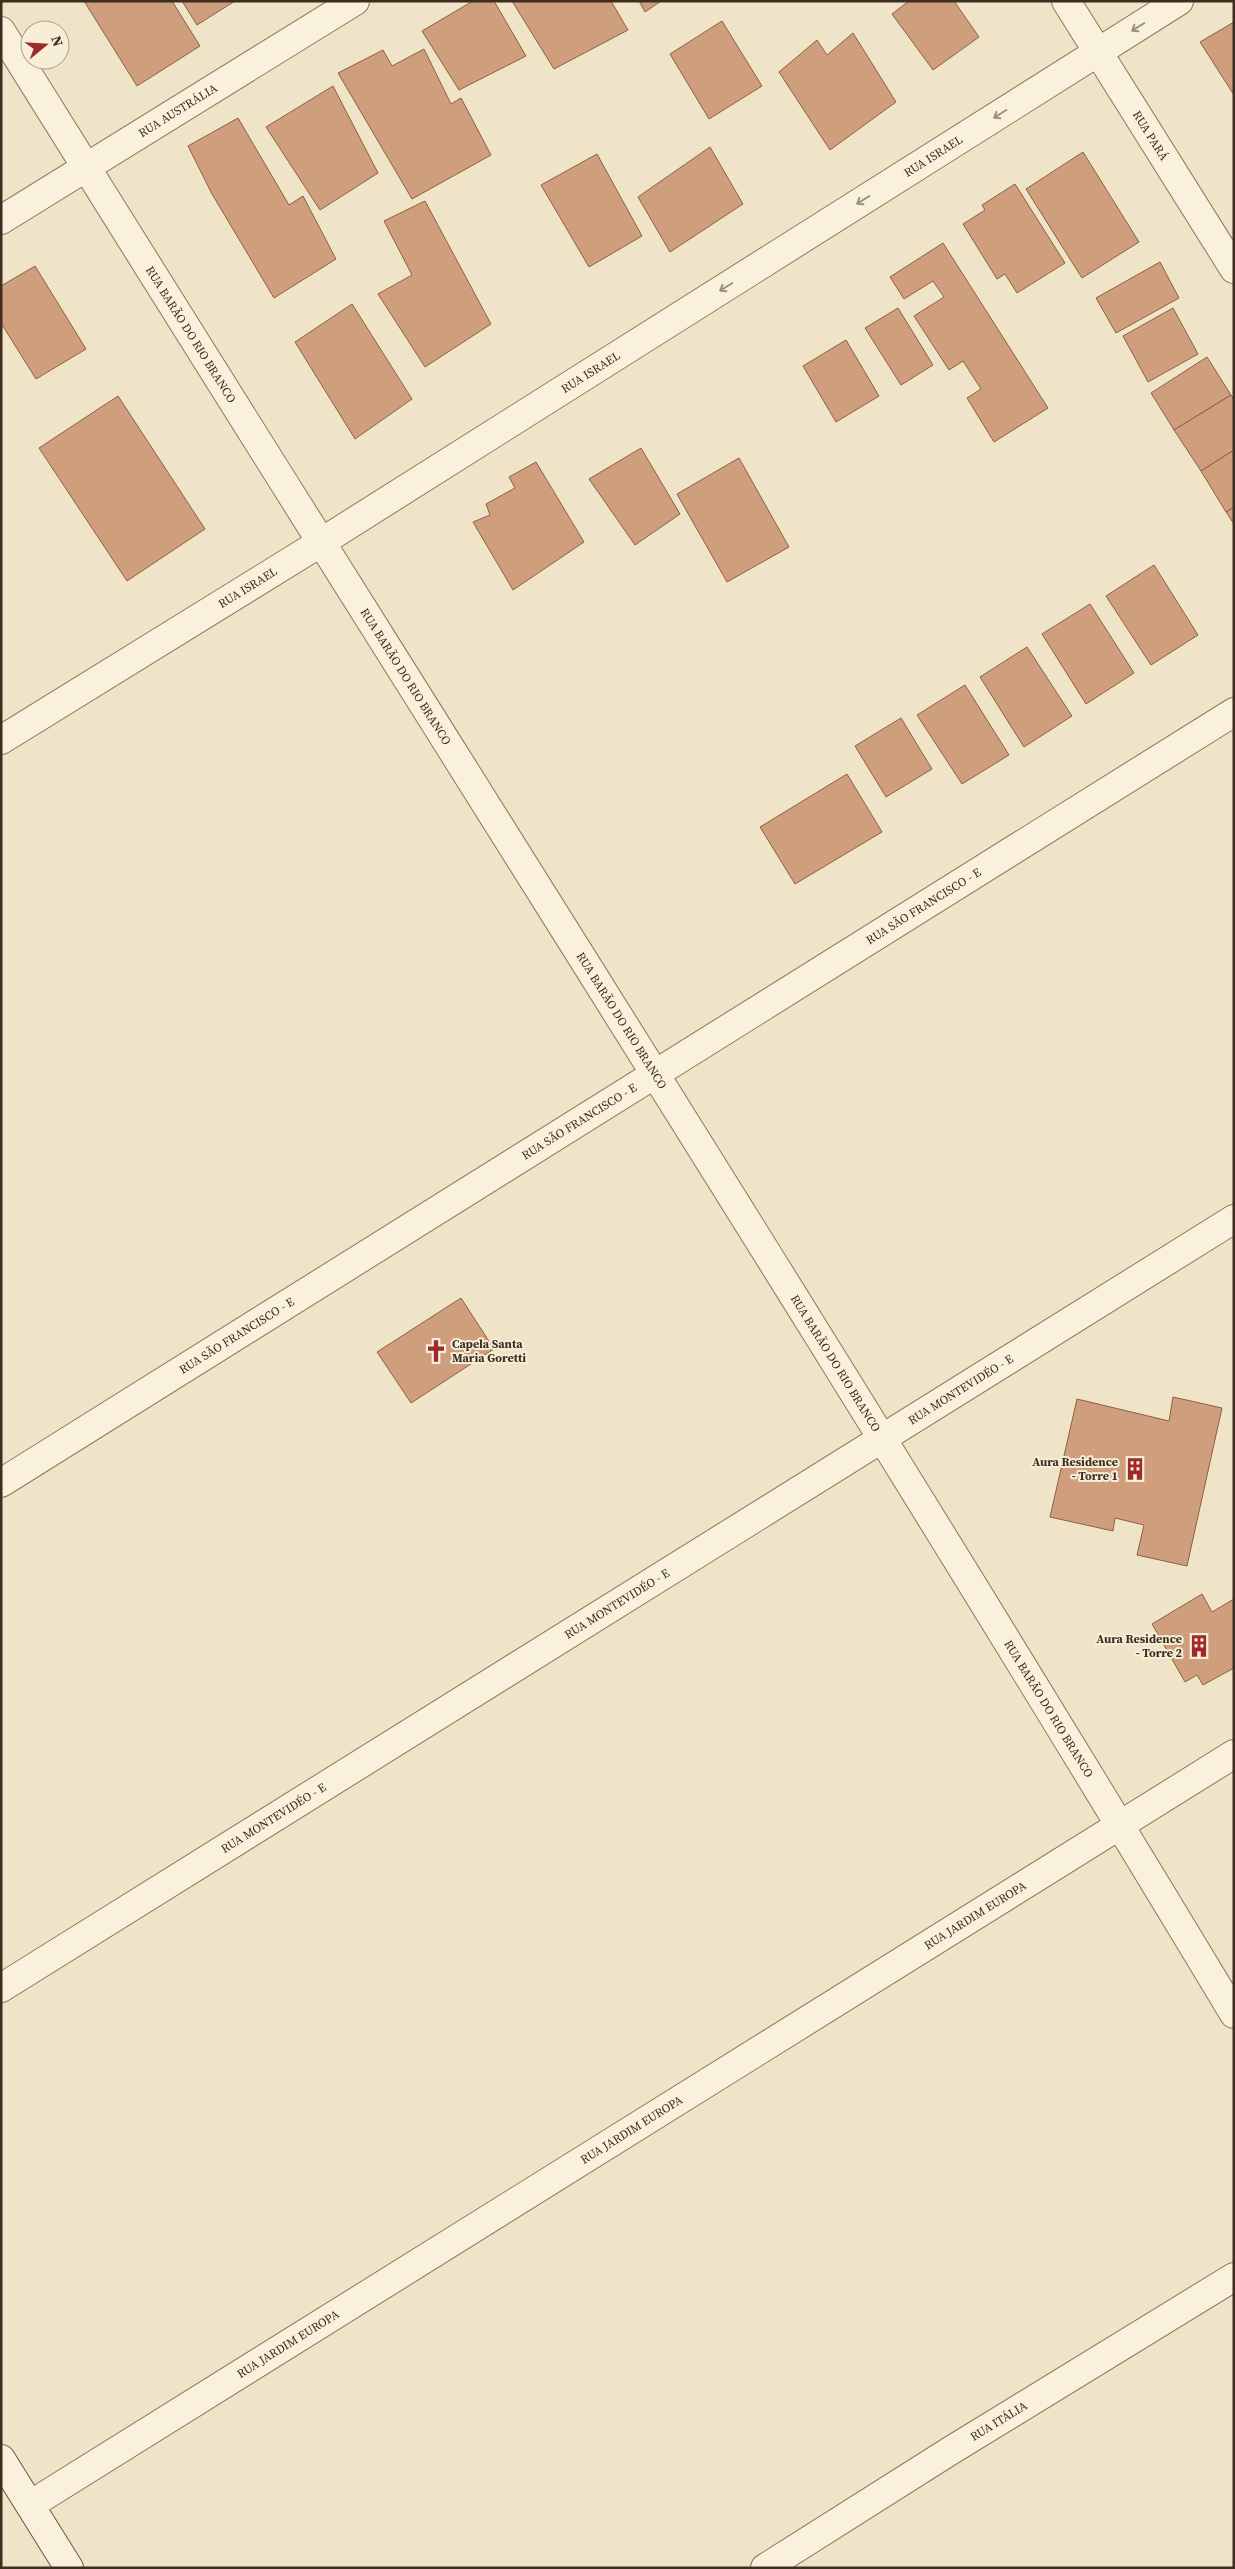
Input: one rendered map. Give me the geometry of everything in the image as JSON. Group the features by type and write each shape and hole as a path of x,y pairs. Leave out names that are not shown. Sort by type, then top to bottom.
{"street":[{"name":"RUA AUSTRÁLIA","path":"1,220 355,1"},
{"name":"RUA PARÁ","path":"1066,1 1234,269"},
{"name":"RUA ISRAEL","path":"1,740 320,543 1179,1"},
{"name":"RUA BARÃO DO RIO BRANCO","path":"1,31 654,1075 1120,1825 1234,2014"},
{"name":"RUA SÃO FRANCISCO - E","path":"1,1483 1234,712"},
{"name":"RUA MONTEVIDÉO - E","path":"1,1988 1234,1219"},
{"name":"RUA JARDIM EUROPA","path":"30,2504 1234,1754"},
{"name":"RUA ITÁLIA","path":"765,2568 950,2451 1234,2277"},
{"path":"1,2460 69,2568"}],"building":[{"path":"84,1 172,1 200,46 137,86"},
{"path":"182,1 235,1 197,25"},
{"path":"473,1 494,1 526,56 459,90 422,31"},
{"path":"512,1 611,1 628,30 554,69"},
{"path":"639,1 661,1 645,12"},
{"path":"909,1 954,1 979,37 933,70 892,14"},
{"path":"722,21 762,86 709,119 670,54"},
{"path":"1234,22 1234,95 1200,42"},
{"path":"853,33 896,102 830,150 779,72 817,40 827,55"},
{"path":"424,49 451,104 461,98 491,155 412,199 338,73 383,50 392,66"},
{"path":"333,86 378,173 320,210 266,127"},
{"path":"238,118 289,205 303,196 336,259 274,298 212,194 188,146"},
{"path":"710,147 743,204 670,252 638,197"},
{"path":"1083,152 1139,242 1082,278 1026,189"},
{"path":"597,154 642,236 589,267 541,185"},
{"path":"1015,184 1065,263 1017,293 1005,274 997,279 963,224 985,210 982,205"},
{"path":"425,201 491,324 425,367 378,294 412,275 384,221"},
{"path":"943,243 1048,408 994,442 967,398 981,389 963,361 949,370 914,316 944,297 933,281 904,299 890,277"},
{"path":"1160,262 1179,298 1116,333 1096,298"},
{"path":"35,266 86,349 36,379 1,323 1,286"},
{"path":"352,304 412,399 355,439 295,342"},
{"path":"898,308 933,365 901,385 865,328"},
{"path":"1173,308 1198,354 1148,382 1123,336"},
{"path":"846,340 879,396 836,422 803,366"},
{"path":"1207,357 1231,395 1174,430 1151,393"},
{"path":"1231,395 1234,400 1234,450 1201,471 1174,430"},
{"path":"118,396 205,529 127,581 39,448"},
{"path":"641,448 680,514 635,545 589,479"},
{"path":"1234,450 1234,507 1226,512 1201,471"},
{"path":"739,458 789,547 727,582 677,494"},
{"path":"536,462 584,542 513,590 473,522 490,515 486,504 515,488 509,477"},
{"path":"1234,507 1234,524 1226,512"},
{"path":"1154,565 1198,635 1151,665 1106,596"},
{"path":"1090,604 1134,673 1086,704 1042,634"},
{"path":"1027,647 1072,716 1024,747 980,677"},
{"path":"965,685 1009,755 962,784 917,715"},
{"path":"901,718 932,769 886,797 855,746"},
{"path":"847,774 882,832 795,884 760,827"},
{"name":"Capela Santa Maria Goretti","path":"461,1298 494,1349 411,1403 377,1352"},
{"name":"Aura Residence - Torre 1","path":"1173,1397 1222,1408 1187,1566 1137,1555 1144,1525 1115,1518 1113,1531 1050,1517 1077,1399 1169,1421"},
{"name":"Aura Residence - Torre 2","path":"1202,1594 1212,1612 1234,1599 1234,1668 1203,1685 1197,1675 1185,1682 1152,1624"}],"place":[{"name":"Capela Santa Maria Goretti","path":"436,1351"},
{"name":"Aura Residence - Torre 1","path":"1135,1469"},
{"name":"Aura Residence - Torre 2","path":"1199,1646"}]}
